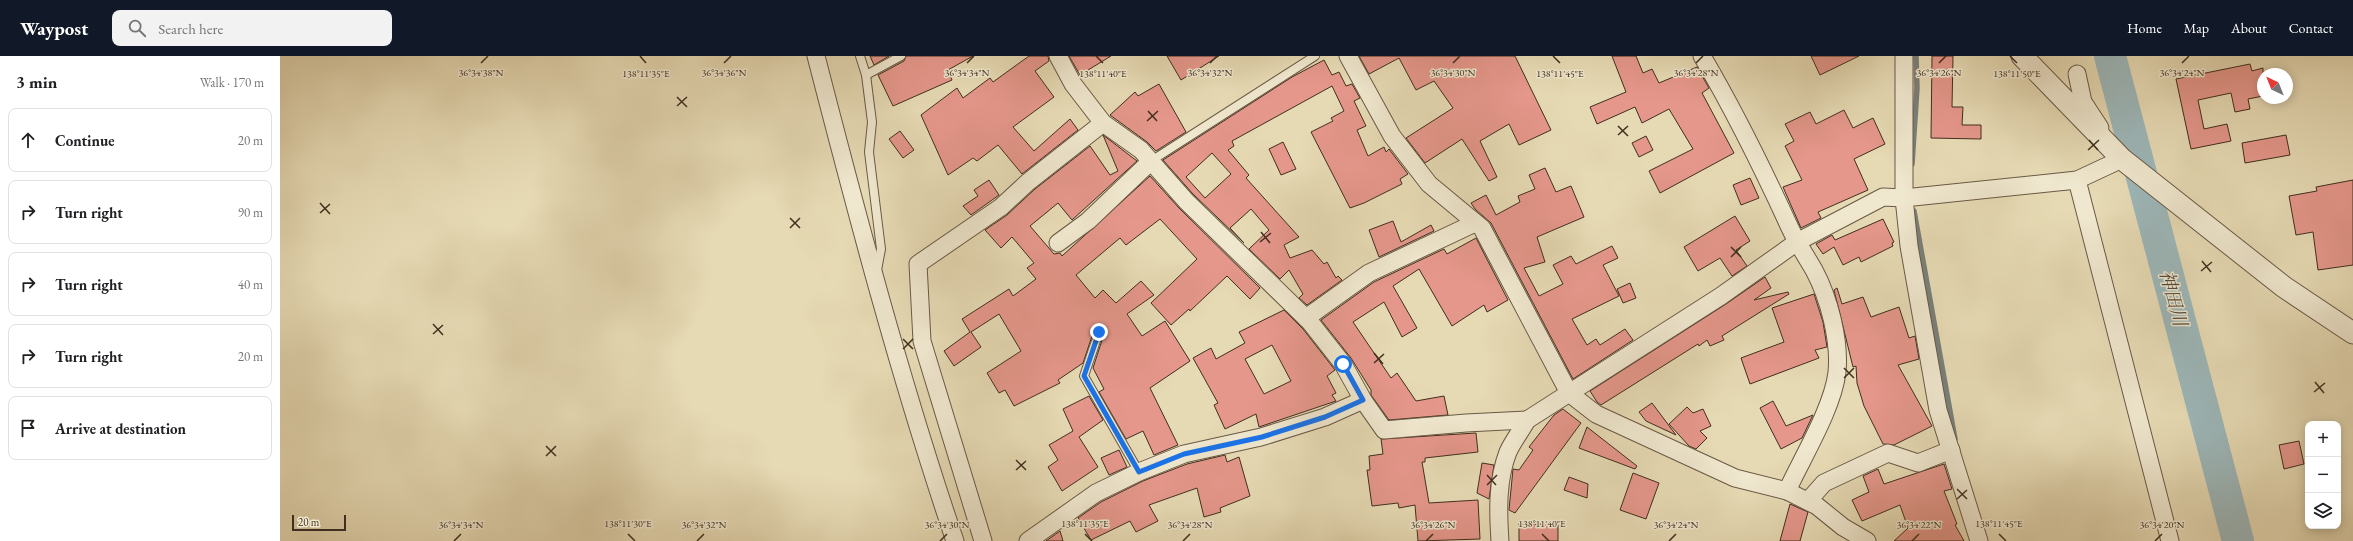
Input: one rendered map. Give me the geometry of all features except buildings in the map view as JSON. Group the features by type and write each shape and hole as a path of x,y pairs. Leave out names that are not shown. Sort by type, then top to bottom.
{"street":[{"path":"816,56 858,220 926,454 955,541"},
{"path":"1058,56 1073,84 1103,123 1141,150 1186,201 1306,318 1343,364 1363,400 1384,430 1466,423 1527,420"},
{"path":"1348,56 1392,136 1429,184 1482,228 1569,393 1596,414 1734,478 1787,491 1808,502 1867,541"},
{"path":"1702,56 1747,136 1797,242 1815,271 1835,328 1838,350 1837,374 1826,409 1787,491"},
{"path":"1904,56 1904,198 1909,246 1938,410 1979,541"},
{"path":"2022,56 2122,159 2153,185 2284,287 2353,333"},
{"path":"2077,74 2083,102 2122,159"},
{"path":"983,541 922,341 918,264 1001,207 1028,182 1103,123"},
{"path":"1500,541 1497,508 1501,481 1508,452 1527,420 1727,292 1797,242 1884,197 1904,198 2077,180 2122,159"},
{"path":"1058,243 1088,221 1151,161"},
{"path":"2077,180 2170,541"},
{"path":"1306,318 1369,273 1475,223"},
{"path":"1028,541 1096,493 1139,472 1184,454 1262,437 1311,422 1363,400"},
{"path":"1808,502 1824,483 1888,452 1918,463 1951,450"}],"lane":[{"path":"860,56 866,75 872,122 869,152 880,249 876,279"},
{"path":"866,75 901,56"},
{"path":"1151,161 1315,56"},
{"path":"1099,332 1084,376 1139,472"}],"waterway":[{"path":"1912,164 1917,88 1916,56"},
{"name":"神田川","path":"2110,56 2238,541"},
{"path":"1914,211 1955,439"}],"route":[{"path":"1099,332 1084,376 1139,472 1184,454 1262,437 1325,417 1363,400 1343,364"}]}
